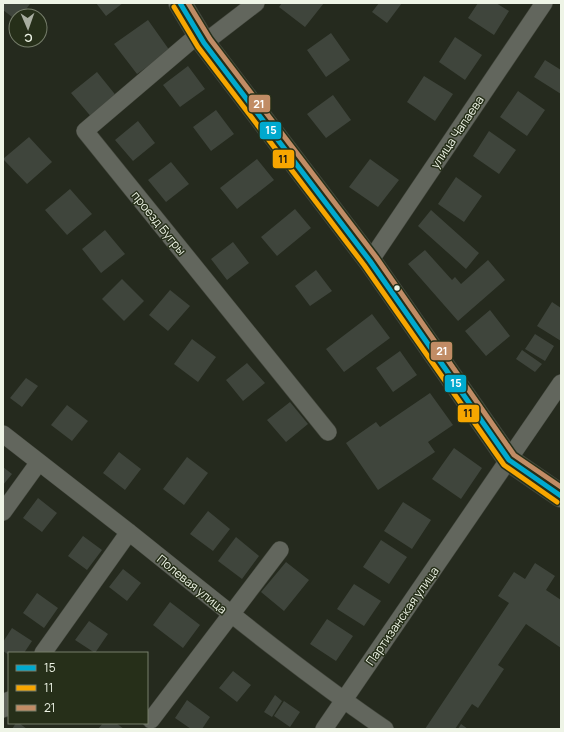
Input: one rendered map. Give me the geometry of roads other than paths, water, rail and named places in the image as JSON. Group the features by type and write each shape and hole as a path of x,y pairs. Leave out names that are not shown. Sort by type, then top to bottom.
{"street":[{"path":"180,3 202,39 370,261 509,460 561,496"},
{"path":"202,39 256,3"},
{"name":"улица Чапаева","path":"370,261 544,3"},
{"name":"проезд Бугры","path":"202,39 85,131 328,432"},
{"name":"Партизанская улица","path":"324,729 561,384"},
{"name":"Полевая улица","path":"3,434 129,532 231,615 344,701 385,729"},
{"path":"3,512 39,462"},
{"path":"44,652 129,532"},
{"path":"151,720 280,550"}]}
